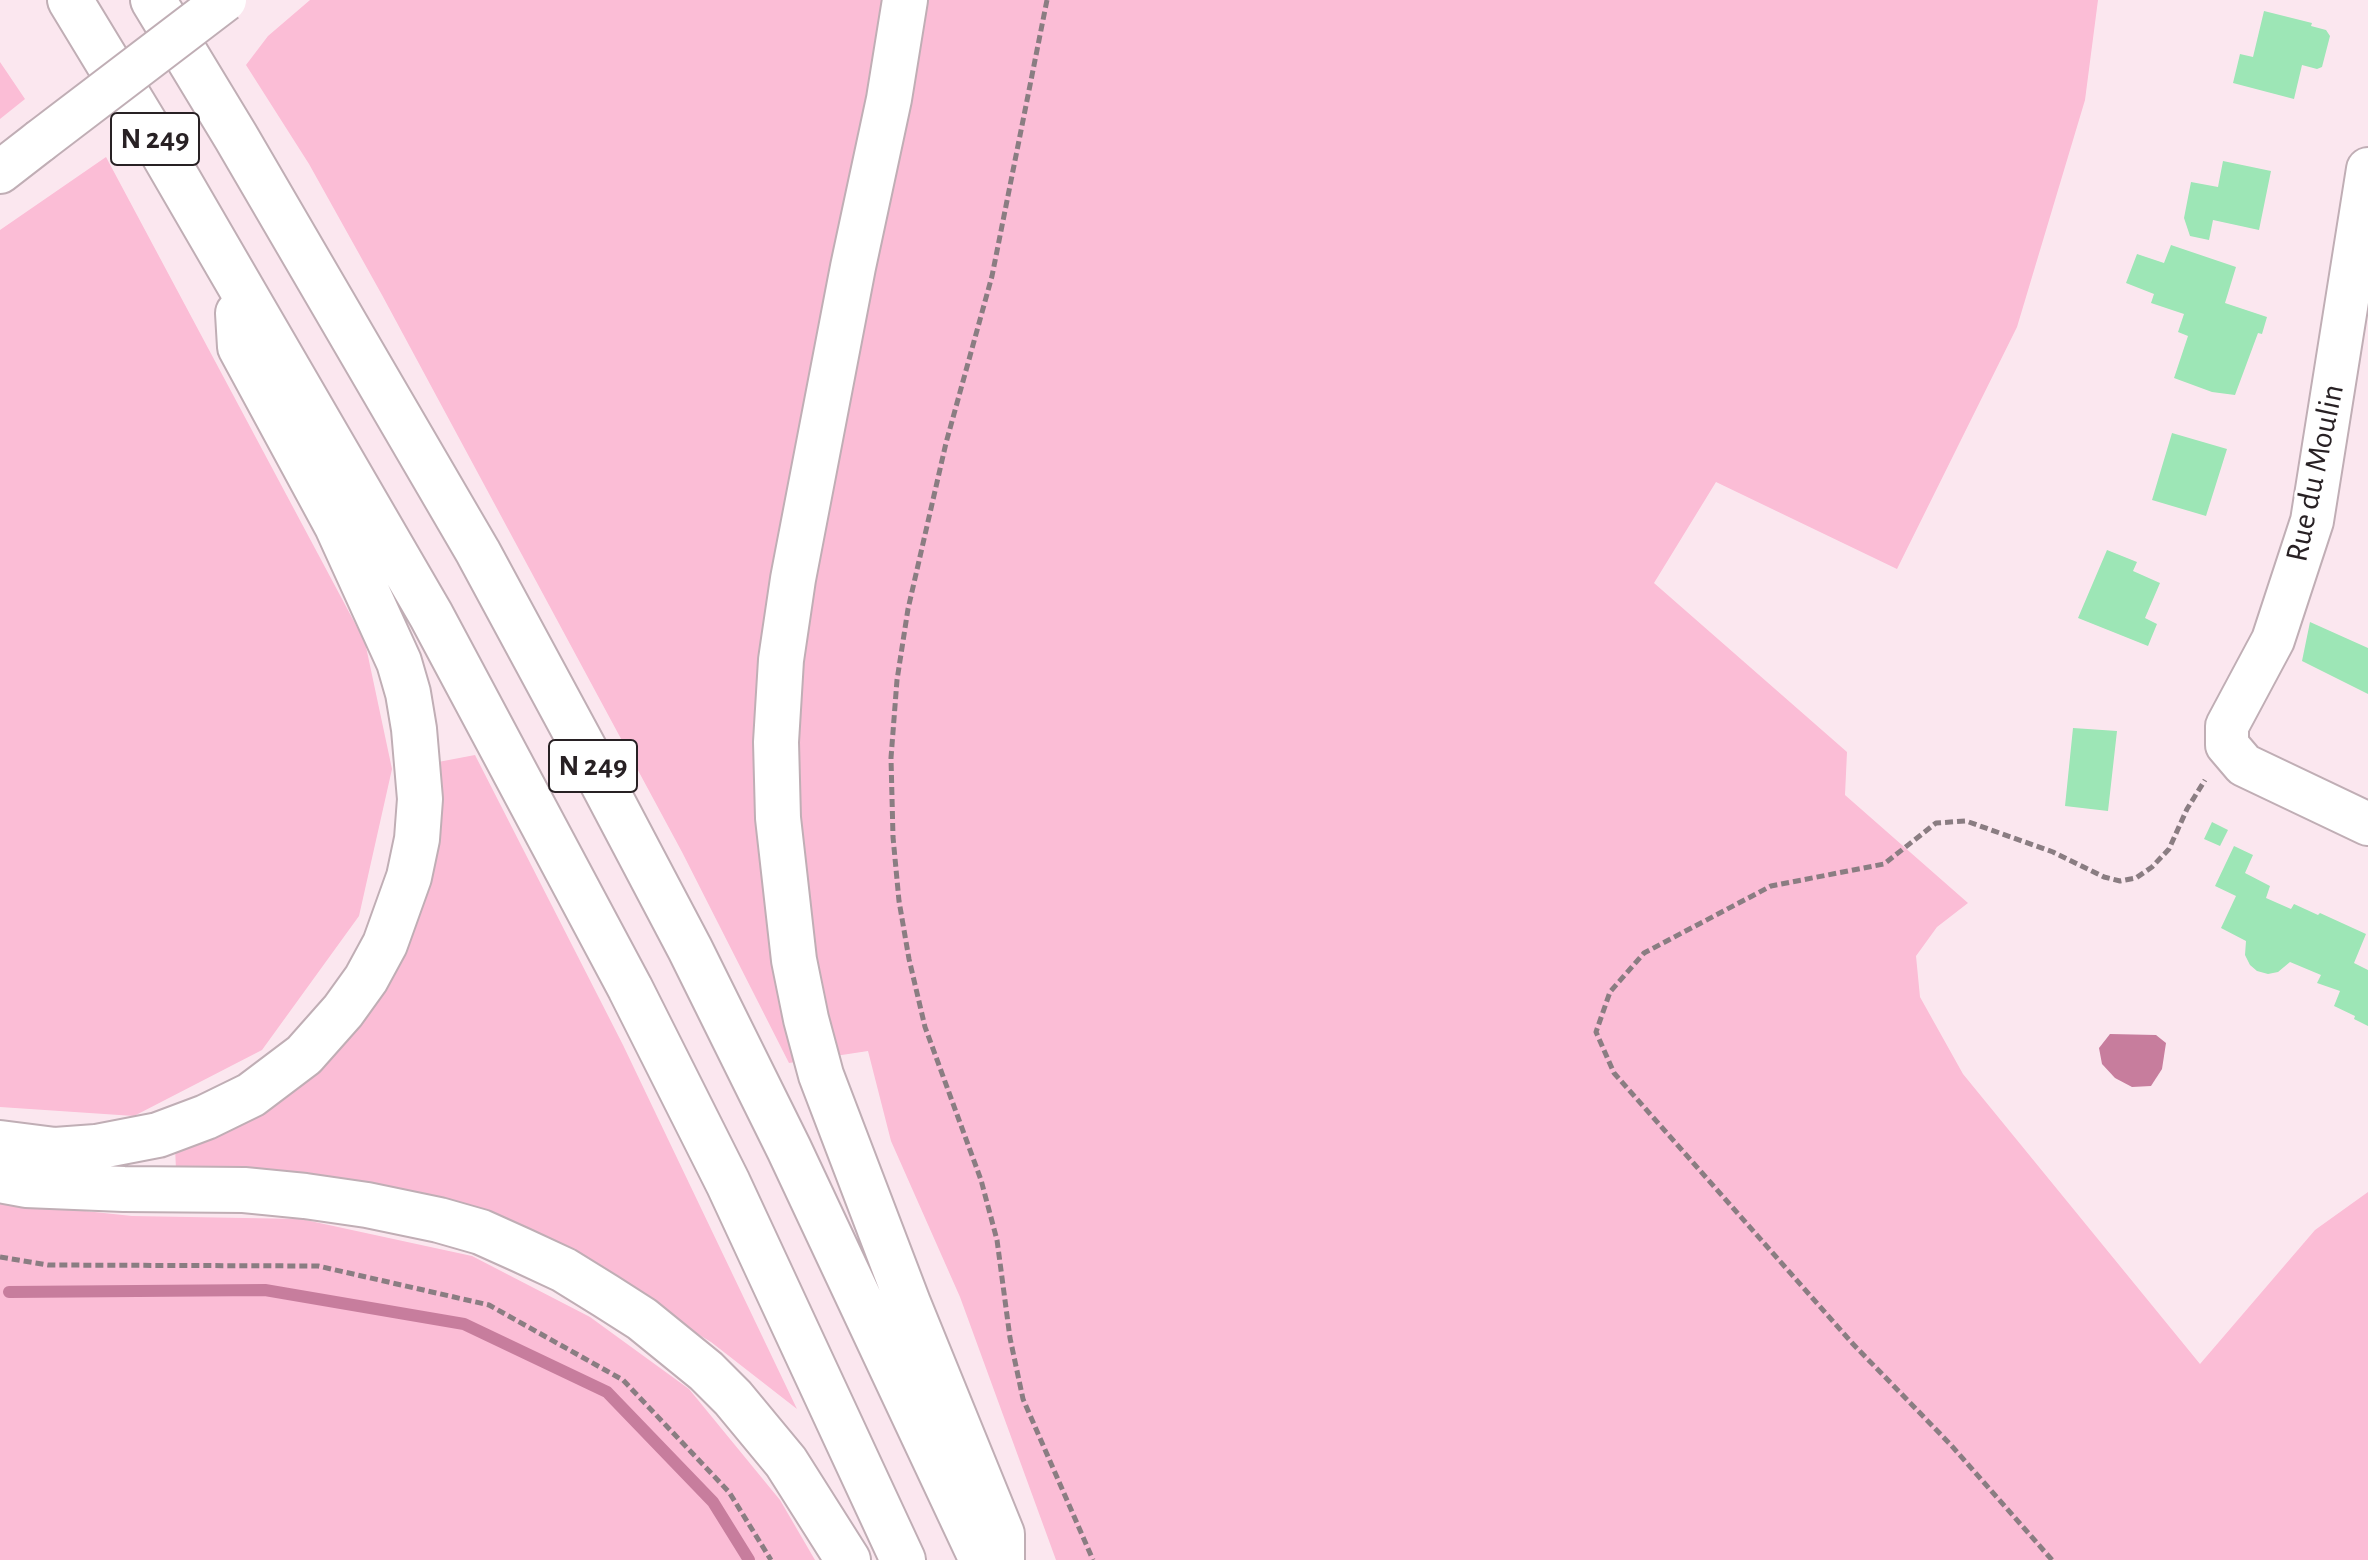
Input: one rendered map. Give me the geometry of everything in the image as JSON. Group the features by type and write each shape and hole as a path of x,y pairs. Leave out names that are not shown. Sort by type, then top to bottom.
{"highway":[{"name":"N 249","path":"70,0 161,150 431,615 630,988 728,1183 903,1560"},
{"name":"N 249","path":"153,0 478,552 593,765 690,949 782,1134 982,1560"},
{"path":"905,0 889,99 793,579 781,660 776,742 778,818 794,960 821,1075 908,1303 1002,1534 1002,1560"},
{"path":"0,1143 55,1150 96,1147 158,1135 206,1117 251,1095 304,1055 343,1011 366,979 385,944 409,877 417,839 420,799 408,693 399,662 377,610 337,526 240,347 236,280"},
{"path":"0,1180 26,1185 244,1190 305,1196 367,1205 481,1232 564,1270 642,1319 706,1371 742,1408 786,1462 848,1560"}],"street":[{"path":"0,172 225,0"},
{"name":"Rue du Moulin","path":"2227,745 2227,726 2273,640 2312,521 2368,169"},
{"path":"2227,745 2244,765 2368,824"}],"path":[{"path":"1047,0 992,276 946,443 908,609 897,680 891,758 893,837 909,959 925,1027 981,1180 997,1240 1010,1338 1023,1399 1093,1560"},
{"path":"2052,1560 1951,1445 1842,1332 1614,1073 1596,1032 1610,992 1644,953 1771,886 1884,864 1936,823 1966,821 2053,852 2104,877 2120,881 2136,878 2169,849 2187,809 2227,745"},
{"path":"0,1257 48,1265 318,1266 489,1305 623,1380 729,1492 771,1560"}],"shaded area":[{"path":"310,0 2098,0 2085,100 2017,327 1897,569 1716,482 1654,583 1847,752 1845,795 1968,903 1937,927 1916,956 1920,997 1963,1074 2200,1364 2315,1230 2368,1192 2368,1560 1056,1560 960,1297 891,1141 868,1051 789,1063 682,852 382,295 309,164 246,65 268,36"},
{"path":"0,62 25,99 0,119"},
{"path":"106,157 365,642 392,769 359,916 262,1050 134,1116 0,1107 0,230"},
{"path":"475,755 623,1045 797,1409 711,1342 507,1220 335,1179 176,1170 175,1147 349,1035 433,763"},
{"path":"2110,1034 2156,1035 2166,1043 2162,1069 2151,1086 2132,1087 2115,1078 2102,1064 2099,1048"},
{"path":"0,1202 132,1216 301,1219 472,1256 590,1317 689,1389 780,1500 815,1560 0,1560"}],"building":[{"path":"2264,11 2312,23 2311,26 2326,30 2330,36 2322,67 2317,69 2302,65 2294,99 2233,83 2240,54 2253,57"},
{"path":"2223,161 2271,171 2259,230 2213,220 2209,240 2190,236 2184,218 2191,182 2218,187"},
{"path":"2171,245 2236,267 2225,303 2267,317 2235,395 2212,392 2174,378 2188,336 2178,332 2184,314 2151,303 2154,294 2126,283 2137,254 2164,263"},
{"path":"2172,433 2227,449 2206,516 2152,500"},
{"path":"2107,550 2137,562 2133,571 2160,583 2145,618 2157,624 2148,646 2078,618"},
{"path":"2310,622 2368,648 2368,694 2302,661"},
{"path":"2073,728 2117,731 2108,811 2065,806"},
{"path":"2212,822 2228,830 2220,846 2204,839"},
{"path":"2234,846 2253,855 2245,873 2270,886 2266,898 2291,909 2294,904 2318,915 2320,913 2366,934 2354,963 2368,970 2368,1026 2334,1006 2340,991 2317,983 2321,975 2290,962 2278,972 2268,974 2257,971 2245,955 2246,941 2221,928 2236,896 2215,886"}],"waterway":[{"path":"9,1292 265,1290 464,1324 607,1392 713,1502 749,1560"}]}
